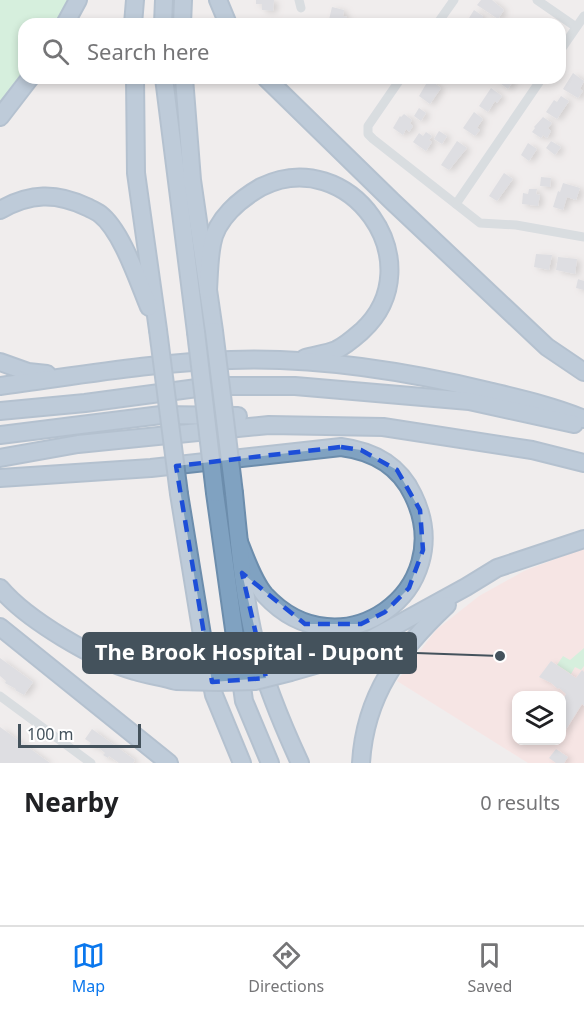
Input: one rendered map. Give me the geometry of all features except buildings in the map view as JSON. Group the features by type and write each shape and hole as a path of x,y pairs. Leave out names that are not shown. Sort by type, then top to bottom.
{"highway":[{"path":"68,18 78,0"},
{"path":"134,18 135,0"},
{"path":"163,18 164,0"},
{"path":"182,18 183,0"},
{"path":"218,0 226,18"},
{"path":"2,115 25,84"},
{"path":"135,84 136,173 180,494 202,635 214,695 242,763"},
{"path":"165,84 236,654 244,701 270,763"},
{"path":"184,84 192,180 214,331 247,603 255,646 273,703 300,763"},
{"path":"272,84 547,347 584,372"},
{"path":"208,290 211,244 216,230 230,210 251,193 273,181 294,178 320,180 356,199 370,214 383,234 387,249 389,281 383,303 372,321 337,349 291,361"},
{"path":"0,210 16,201 36,196 60,196 100,214 115,232 128,256 158,330"},
{"path":"0,386 117,370 231,360 291,361 375,368 456,383 552,406 584,419"},
{"path":"0,362 28,372 69,377"},
{"path":"0,411 85,403 212,386 296,386 469,401 584,426"},
{"path":"0,435 161,415 313,417 443,427 548,446 584,455"},
{"path":"0,458 78,444 269,425 383,427 532,450 584,463"},
{"path":"0,478 151,468 341,447 361,450 397,470 409,487 420,510 424,530 423,550 417,569 409,588 399,600 385,612 361,624 334,627 305,624 283,611 264,593 254,577 239,542"},
{"path":"0,588 52,631 98,656 133,671 176,681 255,681 333,660 497,568 584,538"},
{"path":"361,763 372,705 383,682 411,640 466,587"},
{"path":"0,627 169,763"}],"street":[{"path":"441,18 454,0"},
{"path":"537,0 563,18"},
{"path":"566,42 584,16"},
{"path":"566,20 576,27"},
{"path":"397,84 368,126 367,130 373,139 480,223 516,225 584,237"},
{"path":"456,204 538,84"},
{"path":"0,696 91,763"}],"highlighted area":[{"path":"341,447 361,450 397,470 420,510 423,550 409,588 385,612 361,624 305,624 242,573 266,678 212,682 176,466"}],"shaded area":[{"path":"584,548 584,763 528,763 397,681 436,630 479,596 524,571"}],"green space":[{"path":"0,0 70,0 61,18 18,18 18,79 0,103"},
{"path":"584,648 584,666 581,670 575,667 571,674 557,665 563,656 570,660"}],"place":[{"name":"The Brook Hospital - Dupont","path":"500,656"}]}
